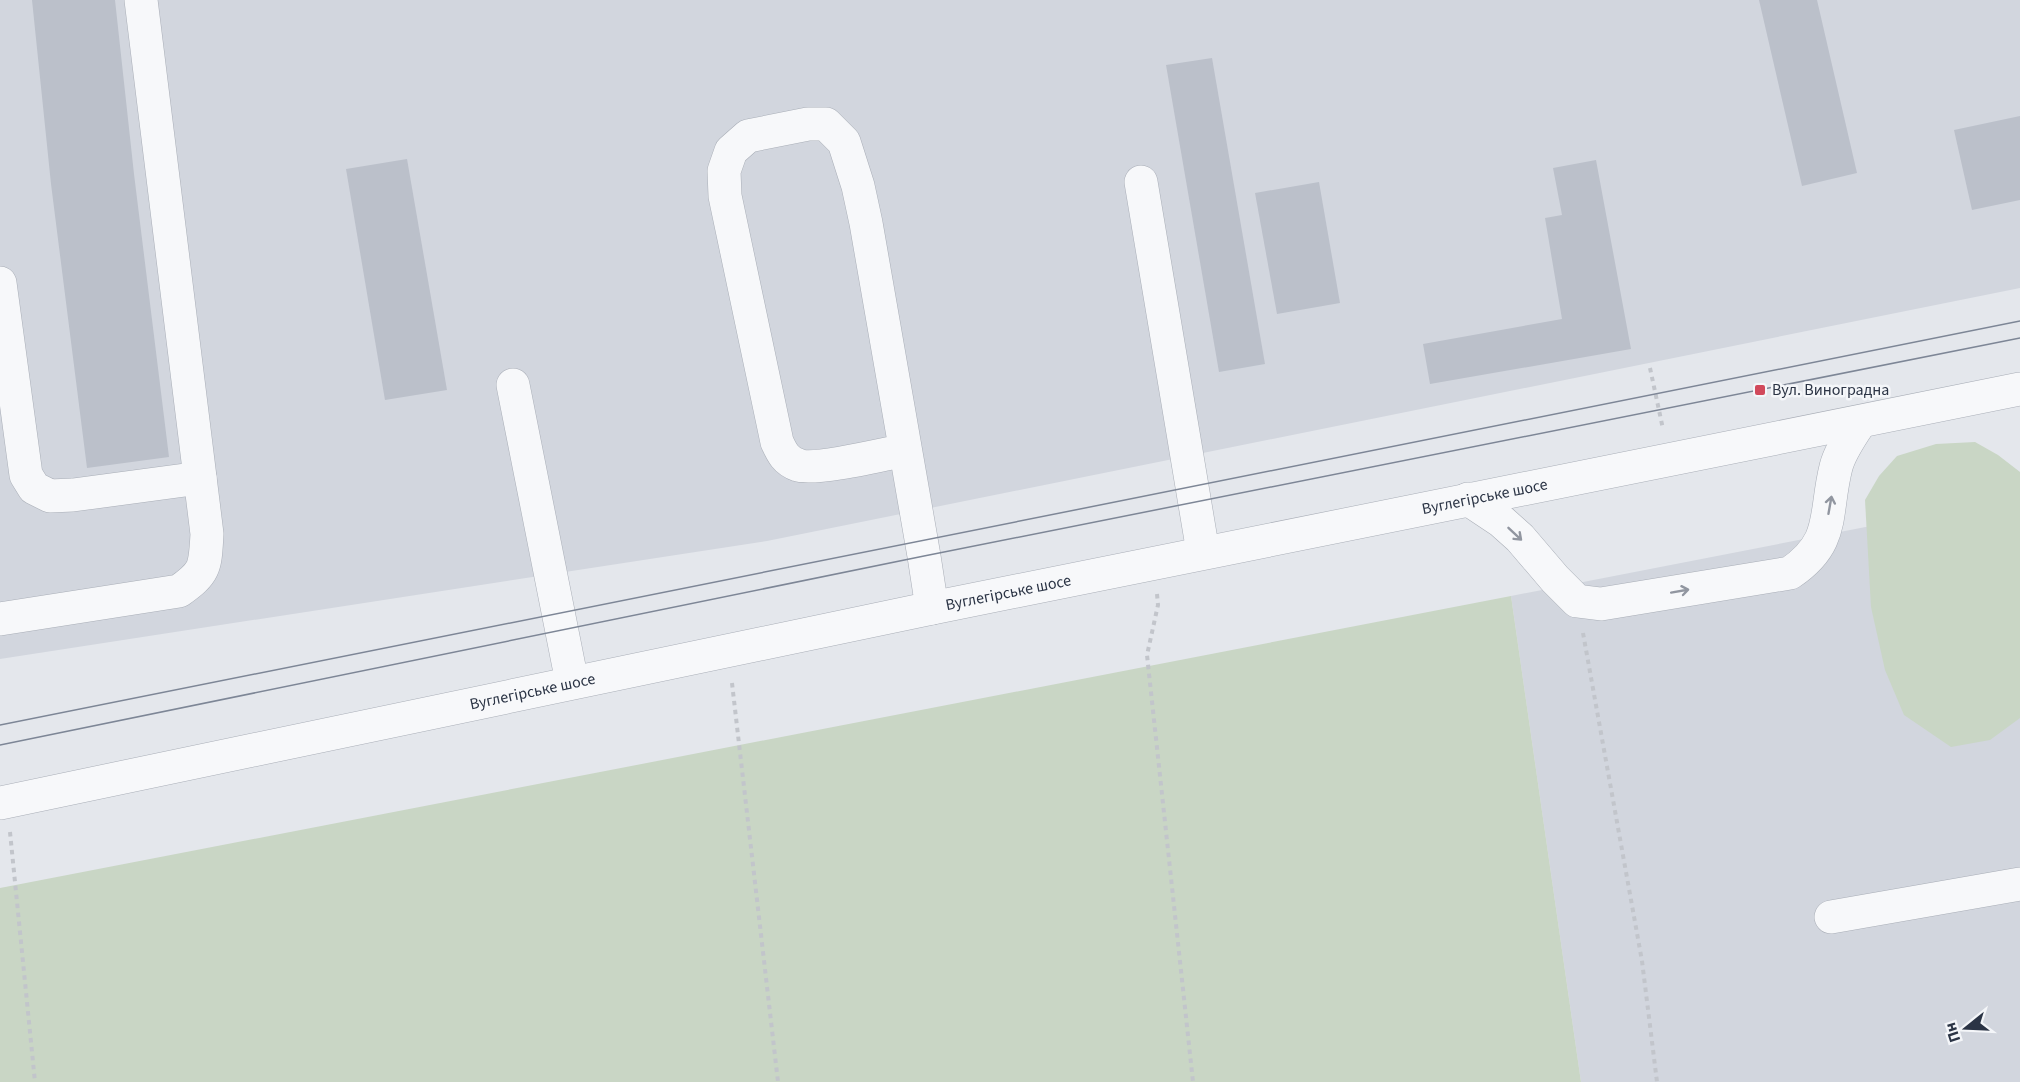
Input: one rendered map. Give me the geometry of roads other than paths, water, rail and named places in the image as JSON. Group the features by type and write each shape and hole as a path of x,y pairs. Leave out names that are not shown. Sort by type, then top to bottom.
{"street":[{"path":"0,619 179,591 198,578 206,560 207,534 141,0"},
{"path":"905,450 814,467 799,466 784,457 777,442 725,196 724,171 731,151 748,136 808,124 826,124 844,142 864,214 905,450 932,608"},
{"path":"1141,182 1203,552"},
{"path":"0,283 26,475 34,488 50,496 62,496 200,478"},
{"path":"513,385 572,682"},
{"name":"Вуглегірське шосе","path":"3,802 1153,562 2020,389"},
{"path":"1468,499 1501,520 1577,601 1601,604 1790,573 1808,561 1821,543 1836,465 1860,422"},
{"path":"1831,917 2020,884"}],"tram line":[{"path":"0,725 2020,321"},
{"path":"0,745 924,556 2020,338"}],"place":[{"name":"Вул. Виноградна","path":"1760,390"}]}
